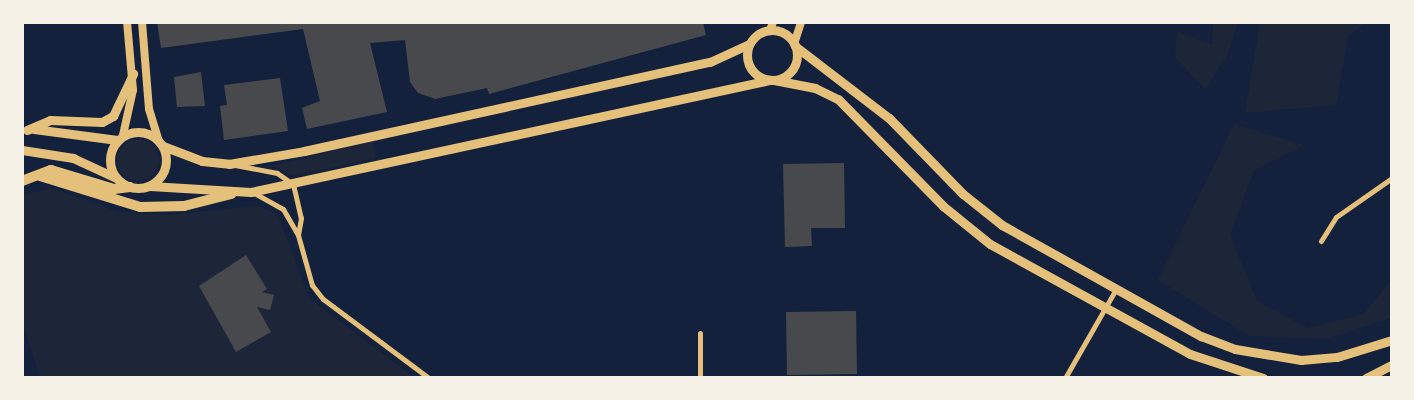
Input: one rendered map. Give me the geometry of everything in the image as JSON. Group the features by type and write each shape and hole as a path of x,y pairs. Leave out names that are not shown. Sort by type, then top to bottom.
{"highway":[{"path":"22,181 40,176 51,170 114,189 130,187"},
{"path":"40,176 140,207 184,206 231,194"}],"main road":[{"path":"25,130 120,138 138,132 202,161 229,164 702,64 749,44 771,26 783,33 794,45 889,118 979,208 1116,289 1201,336 1269,357 1338,357 1392,340"},
{"path":"749,44 750,68 772,80 815,88 838,99 961,223 1021,262 1190,354 1263,378"},
{"path":"22,150 74,158 116,178 130,187 150,186 231,194 251,192 772,80 793,68 794,45"},
{"path":"25,130 50,120 102,122 113,116 133,74"},
{"path":"116,178 110,162 120,138"},
{"path":"150,186 164,172 161,144"},
{"path":"1366,378 1392,365"}],"street":[{"path":"120,138 133,74 127,22"},
{"path":"142,22 149,109 161,144"},
{"path":"794,45 801,22"},
{"path":"229,164 277,173 293,184 301,218 298,235"},
{"path":"1321,241 1336,217 1392,178"},
{"path":"251,192 276,202 298,235 312,285 324,299 429,378"},
{"path":"1065,378 1116,289"},
{"path":"700,332 700,378"}],"shaded area":[{"path":"1213,23 1238,23 1227,56 1205,89 1175,57 1177,31 1212,45"},
{"path":"1260,23 1365,23 1348,37 1336,105 1245,113"},
{"path":"1234,124 1304,145 1254,170 1230,235 1257,301 1307,328 1364,314 1391,280 1391,318 1326,339 1250,336 1158,280"},
{"path":"138,139 146,141 155,149 159,160 157,168 149,177 138,181 130,179 121,171 117,160 119,152 127,143"},
{"path":"372,141 376,158 293,176 273,166"},
{"path":"51,188 117,211 163,215 259,206 278,215 309,298 413,377 40,377 23,324 22,195"}],"building":[{"path":"157,22 703,22 706,35 489,94 487,88 435,99 418,93 410,82 405,40 370,43 387,112 307,129 302,108 320,101 303,29 161,48"},
{"path":"201,72 205,106 177,107 174,77"},
{"path":"280,78 288,131 224,140 220,106 227,105 224,85"},
{"path":"844,163 845,228 811,228 812,246 785,247 783,164"},
{"path":"246,255 267,289 262,292 274,295 270,310 257,307 271,332 236,352 199,286"},
{"path":"856,311 857,374 787,375 786,312"}]}
